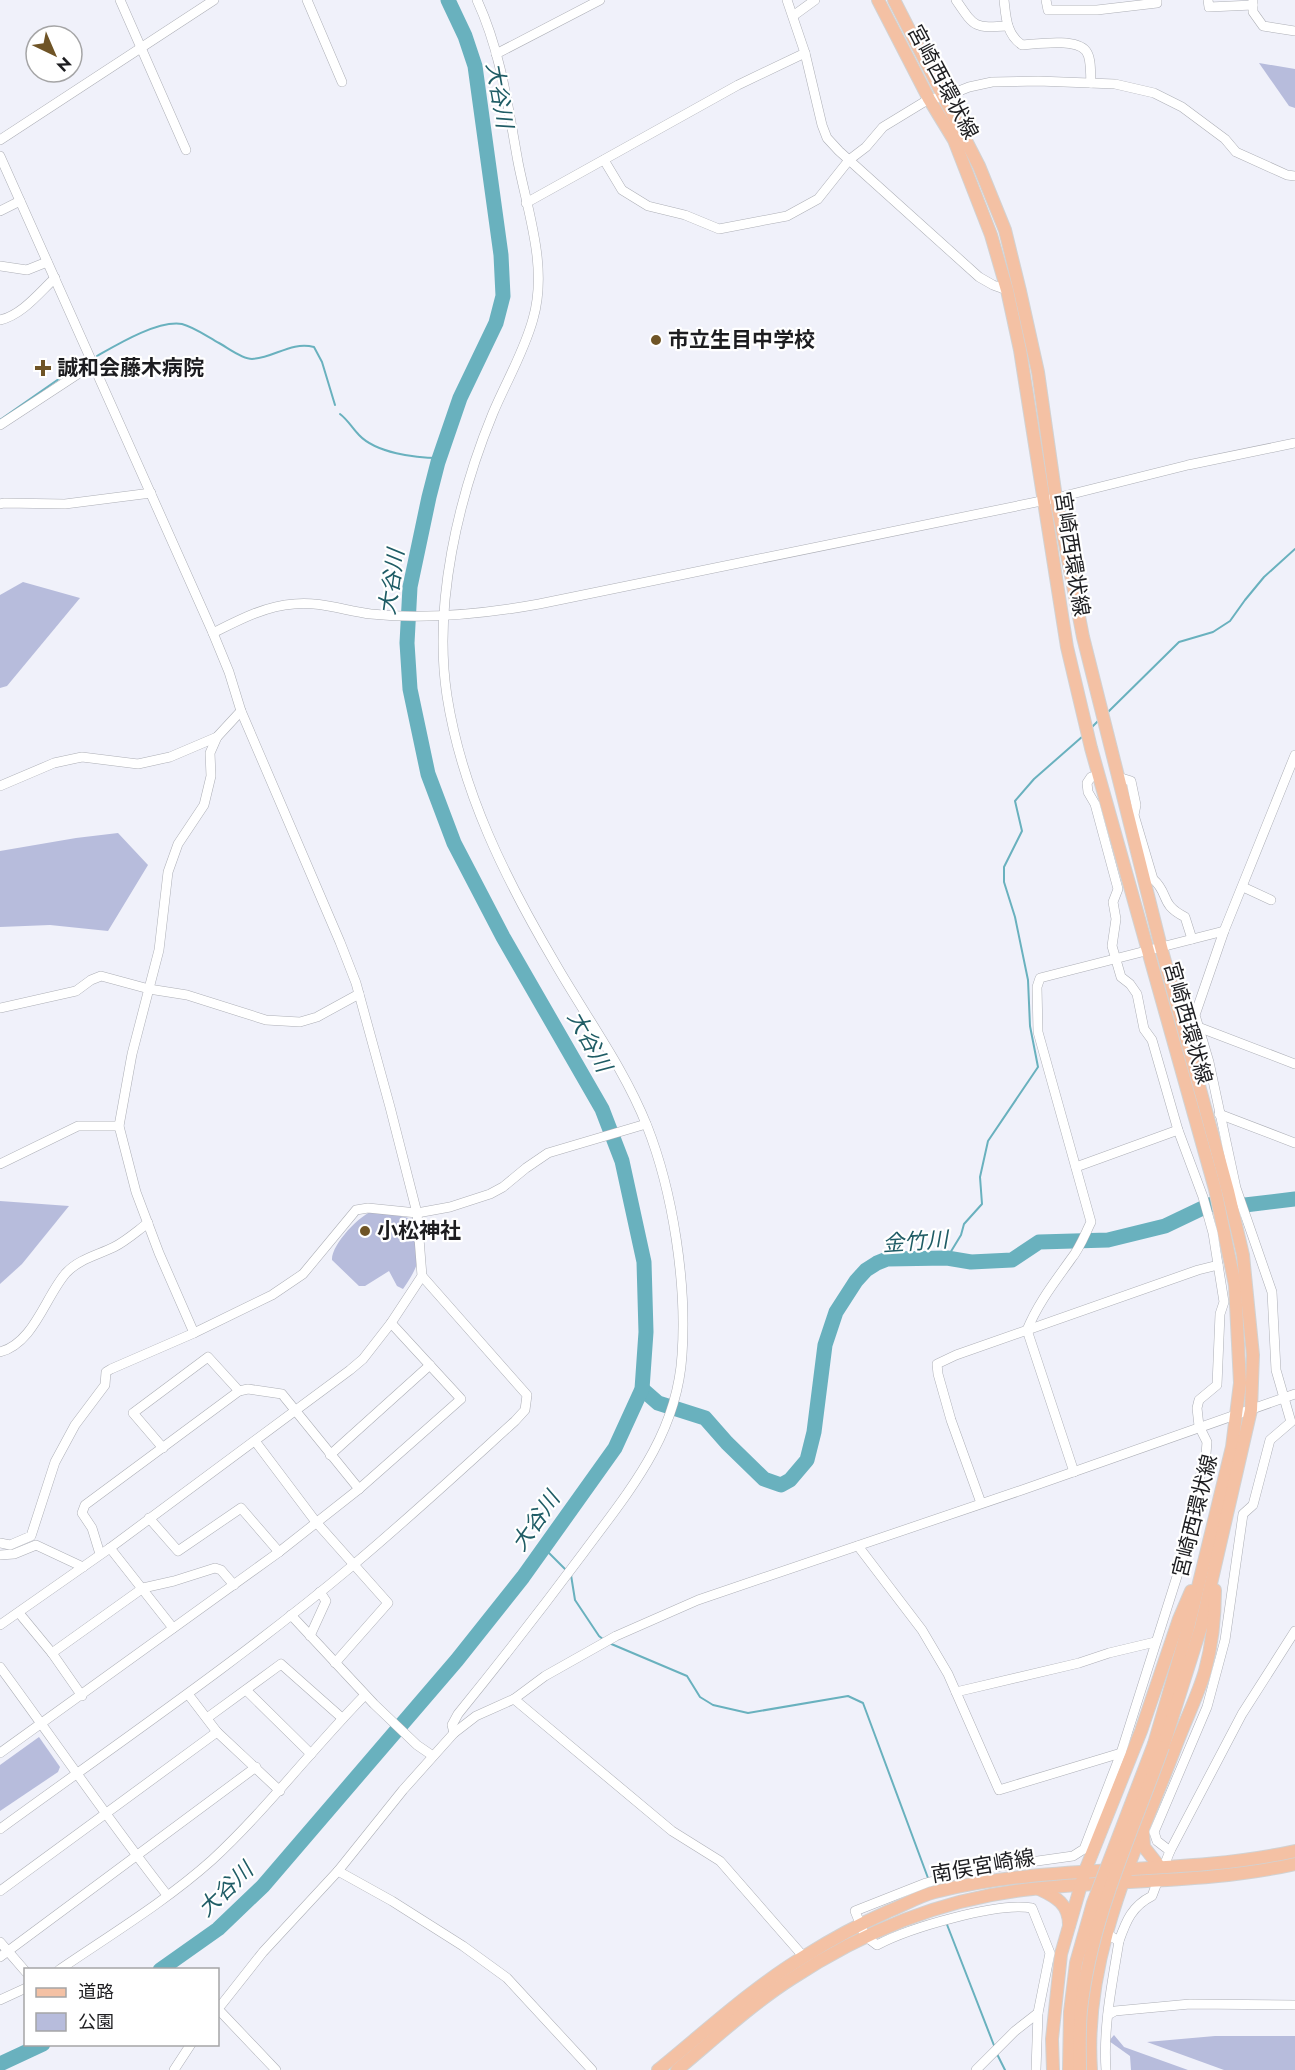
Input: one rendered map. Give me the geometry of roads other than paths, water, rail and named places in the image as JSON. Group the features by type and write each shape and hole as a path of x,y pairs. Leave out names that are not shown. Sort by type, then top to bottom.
{"main road":[{"name":"宮崎西環状線","path":"878,0 929,99 954,140 990,235 1007,290 1049,498 1100,708 1161,947 1232,1189 1231,1230 1238,1318 1240,1383 1232,1447 1210,1562"},
{"name":"宮崎西環状線","path":"894,0 979,166 1005,230 1038,372 1049,498 1067,647 1143,952 1215,1189 1231,1230 1244,1255 1250,1311 1253,1355 1251,1410 1210,1562 1168,1700 1159,1745 1105,1900 1090,1956 1081,2010 1080,2070"},
{"path":"1091,2070 1092,2009 1107,1934 1121,1882 1205,1671 1215,1619 1210,1562"},
{"path":"1053,2070 1052,2039 1061,1954 1085,1870 1141,1731 1179,1618 1210,1562"},
{"name":"宮崎西環状線","path":"1069,2070 1070,2012 1076,1964 1093,1903 1159,1745"},
{"path":"1143,1828 1144,1847 1161,1866"},
{"name":"南俣宮崎線","path":"677,2070 789,1980 863,1930 932,1892 1022,1883 1085,1870 1223,1862 1295,1851"},
{"name":"南俣宮崎線","path":"1022,1883 1038,1888 1222,1877 1295,1864"},
{"path":"1038,1888 1064,1903 1069,1915 1069,1929"},
{"name":"南俣宮崎線","path":"658,2070 803,1956 863,1930"}],"street":[{"path":"120,0 186,150"},
{"path":"0,140 214,0"},
{"path":"307,0 342,82"},
{"path":"454,1733 452,1725 458,1714 548,1601 637,1480 656,1449 677,1394 685,1331 675,1228 654,1146 616,1064 554,962 505,873 489,837 458,749 447,694 440,616 453,548 470,481 491,417 524,344 534,317 539,289 537,255 504,78 488,23 477,0"},
{"path":"496,54 600,0"},
{"path":"787,0 805,53 827,138 979,277 1007,290"},
{"path":"793,16 815,0"},
{"path":"956,0 970,21 982,28 1008,26"},
{"path":"1004,0 1011,34 1022,45 1070,43 1081,47 1087,52 1089,59 1091,83"},
{"path":"1046,0 1048,10 1097,5 1157,3 1157,0"},
{"path":"1208,0 1209,7 1253,2 1253,12 1263,26 1295,31"},
{"path":"526,203 738,85 805,53"},
{"path":"604,160 622,190 648,206 685,215 719,229 787,216 818,199 849,160 866,147 883,127 929,99 944,97 969,87 992,82 1091,83 1115,84 1154,93 1182,107 1225,139 1236,152 1287,175 1295,176"},
{"path":"0,156 230,672 241,711 340,942 359,994 417,1213 422,1276 527,1395 525,1410 515,1421 354,1565 188,1694 0,1829"},
{"path":"0,211 20,201"},
{"path":"0,266 27,270 47,262"},
{"path":"0,320 8,318 27,305 55,278"},
{"path":"0,425 93,364"},
{"path":"213,633 249,615 297,603 371,614 440,616 491,613 1049,498 1188,465 1295,443"},
{"path":"0,504 4,502 65,504 151,493"},
{"path":"194,1333 136,1192 119,1126 132,1054 159,950 168,872 178,844 204,806 211,776 210,753 217,737 241,711"},
{"path":"0,786 54,763 82,757 138,764 170,757 217,737"},
{"path":"1232,1189 1209,1062 1195,1015 1224,931 1295,755"},
{"path":"1099,775 1090,777 1087,783 1118,889 1113,902 1116,919 1112,946 1121,977 1137,994 1144,1029 1152,1040 1178,1130 1203,1197 1231,1230 1272,1292 1276,1370 1291,1422 1270,1440 1253,1505 1243,1515 1225,1640 1207,1707 1154,1832 1157,1841 1170,1851"},
{"path":"1118,777 1131,781 1136,805 1134,815 1153,879 1160,885 1166,903 1173,911 1185,917 1192,939"},
{"path":"1243,887 1271,900"},
{"path":"1074,1472 1027,1330 1034,1311 1073,1257 1091,1222 1038,1032 1037,987 1040,978 1224,931"},
{"path":"0,1008 76,992 91,980 101,976 149,989 187,995 266,1020 300,1022 317,1017 359,994"},
{"path":"1198,1027 1295,1064"},
{"path":"1219,1114 1295,1143"},
{"path":"0,1543 10,1545 31,1536 55,1462 75,1425 105,1385 106,1372 272,1295 303,1274 356,1210 368,1208 417,1213 450,1207 490,1194 503,1187 548,1153 644,1124"},
{"path":"0,1164 78,1126 119,1126"},
{"path":"1076,1167 1178,1130"},
{"path":"0,1352 12,1349 27,1334 65,1274 76,1263 116,1246 148,1223"},
{"path":"1036,2070 1038,2013 1050,1953 1032,1908 980,1912 923,1927 877,1944 863,1930 855,1911 926,1883 973,1870 1073,1856 1084,1849 1121,1753 1199,1507 1196,1492 1207,1442 1199,1426 1197,1408 1199,1400 1217,1385 1220,1314 1224,1302 1218,1264 1231,1230"},
{"path":"981,1503 951,1420 937,1364 1027,1330 1218,1264"},
{"path":"0,1625 110,1548 363,1359 391,1323 422,1276"},
{"path":"0,1753 279,1552 359,1489 461,1399 391,1323"},
{"path":"163,1448 133,1413 208,1357 239,1391"},
{"path":"330,1455 430,1365"},
{"path":"100,1554 92,1528 82,1513 85,1505 239,1391 248,1389 282,1394 359,1489"},
{"path":"219,2007 263,1952 338,1871 454,1733 476,1716 514,1699 545,1676 615,1636 698,1600 1295,1394"},
{"path":"255,1441 316,1522 388,1603 335,1663"},
{"path":"149,1518 178,1551 241,1508 279,1552"},
{"path":"0,1555 14,1554 36,1545 83,1567"},
{"path":"858,1546 922,1629 956,1692 999,1790 1121,1753"},
{"path":"110,1548 173,1628"},
{"path":"52,1653 143,1588 214,1568 221,1570 234,1585"},
{"path":"310,1636 326,1601 320,1592"},
{"path":"19,1613 52,1653 82,1696"},
{"path":"291,1615 364,1695 417,1745 433,1756"},
{"path":"1161,1866 1242,1714 1295,1631"},
{"path":"956,1692 1079,1663 1155,1642"},
{"path":"207,1718 281,1664 342,1718"},
{"path":"0,1667 105,1814 167,1895"},
{"path":"246,1690 311,1754"},
{"path":"188,1694 217,1732 280,1791"},
{"path":"62,1968 167,1895 212,1859 280,1791 364,1695"},
{"path":"514,1699 672,1832 720,1862 803,1956"},
{"path":"0,1891 217,1732"},
{"path":"3,1954 256,1767"},
{"path":"338,1871 392,1901 463,1946 507,1978 553,2025 592,2070"},
{"path":"1106,2070 1108,2015 1119,1941 1128,1916 1142,1901 1152,1896 1158,1880"},
{"path":"1107,1934 1119,1941"},
{"path":"0,1942 3,1954 24,1970"},
{"path":"0,2000 24,1989"},
{"path":"1108,2015 1115,2011 1190,2004 1295,2005"},
{"path":"219,2009 276,2070"},
{"path":"976,2070 1015,2031 1038,2013"},
{"path":"174,2070 190,2046"}],"waterway":[{"name":"大谷川","path":"163,1968 218,1929 263,1886 457,1660 523,1577 615,1448 642,1389 646,1332 644,1262 622,1161 602,1109 503,937 454,843 428,774 410,689 407,643 410,587 429,497 438,462 460,398 496,323 503,296 501,255 475,66 465,36 448,0"},
{"path":"97,356 138,334 172,324 191,327 248,359 268,356 298,346 314,347 322,362 335,405"},
{"path":"0,420 86,360"},
{"path":"340,414 359,435 375,446 408,455 439,458"},
{"path":"1106,714 1179,642 1213,632 1230,621 1264,577 1295,549"},
{"path":"1091,728 1100,719"},
{"path":"947,1258 961,1235 964,1224 982,1204 980,1177 988,1141 1038,1067 1030,1026 1028,980 1015,917 1004,882 1004,867 1022,831 1015,801 1034,779 1083,736"},
{"name":"金竹川","path":"642,1389 658,1403 705,1418 764,1479 781,1485 790,1480 807,1460 814,1432 825,1345 836,1312 856,1281 866,1270 877,1263 887,1259 947,1258 971,1262 1012,1260 1039,1242 1108,1240 1165,1226 1209,1205 1221,1203 1245,1205 1295,1199"},
{"path":"544,1548 567,1571"},
{"path":"571,1575 575,1600 604,1640"},
{"path":"609,1643 687,1676 700,1697 713,1705 748,1713 848,1696 863,1703 928,1878"},
{"path":"946,1922 995,2048"},
{"name":"大谷川","path":"0,2064 39,2046"},
{"path":"997,2054 1005,2070"}],"place":[{"name":"市立生目中学校","path":"656,340"},
{"name":"誠和会藤木病院","path":"43,368"},
{"name":"小松神社","path":"365,1231"}]}
